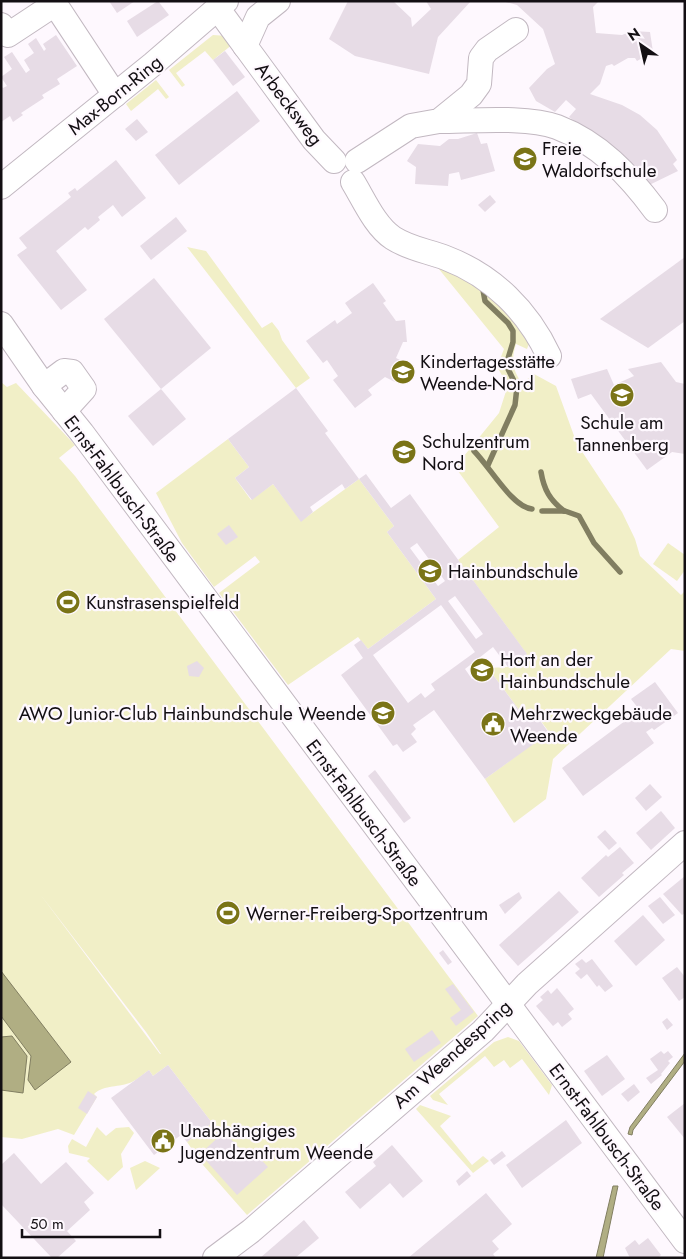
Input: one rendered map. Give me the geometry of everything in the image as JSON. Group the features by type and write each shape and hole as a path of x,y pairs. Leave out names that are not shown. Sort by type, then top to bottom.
{"street":[{"name":"Arbecksweg","path":"245,46 250,9 278,1"},
{"path":"3,35 55,3 115,95"},
{"name":"Arbecksweg","path":"222,5 245,46 314,140 348,168 376,220 391,237 411,248 445,257 465,266 502,291 538,331 549,356"},
{"name":"Max-Born-Ring","path":"1,187 222,5"},
{"path":"439,121 471,95 479,84 481,58 487,50 516,30"},
{"path":"348,168 410,126 439,121 519,121 556,126 591,144 618,166 655,210"},
{"name":"Ernst-Fahlbusch-Straße","path":"1,324 44,386 685,1241"},
{"name":"Ernst-Fahlbusch-Straße","path":"1,339 30,379 44,386"},
{"name":"Am Weendespring","path":"215,1258 257,1225 477,1036 528,984 685,843"}],"shaded area":[{"path":"213,35 228,36 233,44 213,60 205,51 176,73 185,85 182,87 169,70"},
{"path":"156,80 169,97 166,99 158,89 131,111 126,104"},
{"path":"187,247 206,251 262,328 272,322 279,331 282,340 310,378 296,388"},
{"path":"434,263 491,290 530,341 527,349 516,344 513,355 514,369 522,383 534,374 556,386 577,444 622,512 635,539 640,556 681,595 685,591 685,651 671,649 553,759 546,799 514,823 485,779 549,732 531,708 522,714 488,668 508,667 526,653 458,560 499,527 455,467 499,413 508,385 497,367 504,349"},
{"name":"Werner-Freiberg-Sportzentrum","path":"1,382 7,387 16,383 75,445 59,458 75,476 478,1016 247,1215 203,1165 187,1142 212,1123 168,1065 153,1076 149,1070 132,1082 107,1087 98,1091 94,1094 97,1097 74,1135 58,1129 22,1139 1,1137","holes":["40,894 146,1032 161,1054"]},
{"path":"228,439 249,467 235,478 251,500 273,484 301,521 359,479 394,526 387,532 436,599 368,649 358,637 288,685 219,593 260,562 255,556 214,587 182,543 156,493"},
{"path":"668,543 685,555 685,570 677,581 653,564"},
{"path":"1,971 71,1062 35,1090 28,1080 31,1056 1,1016"},
{"path":"12,1036 27,1056 23,1093 1,1090 1,1037"},
{"path":"508,1037 519,1041 552,1085 549,1095 522,1059 510,1068 504,1060 494,1067 485,1056 439,1094 448,1105 433,1100 430,1096 494,1042"},
{"path":"685,1053 685,1061 633,1130 632,1135 628,1134 630,1127"},
{"path":"420,1105 451,1116 440,1126 472,1165 483,1156 489,1161 473,1173 416,1109"},
{"path":"97,1127 106,1136 116,1128 129,1127 134,1133 121,1154 123,1167 108,1181 87,1161 90,1158 69,1153 68,1146 72,1139 86,1147"},
{"path":"145,1161 160,1168 136,1190 130,1168"},
{"path":"613,1186 618,1186 603,1258 596,1258"}],"building":[{"path":"109,1 135,1 117,13"},
{"path":"158,1 169,15 137,37 127,21"},
{"path":"348,1 393,1 411,18 412,27 431,9 426,1 471,1 438,37 429,74 355,56 329,39"},
{"path":"502,1 599,1 593,7 596,33 622,35 632,31 650,32 653,52 637,61 635,58 628,58 614,66 612,64 606,66 600,84 590,94 622,105 640,115 657,130 677,160 673,164 678,171 641,189 581,126 569,117 576,109 566,100 555,112 536,101 529,88 547,69 555,64 543,29 517,5"},
{"path":"56,35 77,66 57,79 60,84 42,95 44,98 21,113 23,115 13,122 10,116 1,122 1,86 3,88 7,86 1,77 12,69 4,57 12,52 26,73 30,70 24,60 34,53 28,44 36,38 44,51 46,49 43,44"},
{"path":"225,51 245,77 233,86 213,60"},
{"path":"237,91 260,121 179,185 155,155"},
{"path":"137,119 148,132 136,141 125,129"},
{"path":"477,133 481,144 487,143 495,171 461,180 459,172 449,174 448,186 415,184 416,167 407,161 418,144 440,146 449,139 458,139"},
{"path":"116,160 146,198 122,217 113,205 98,217 100,220 88,230 85,227 56,251 87,290 61,310 17,255 27,248 19,238 71,197 68,193 75,188 77,191"},
{"path":"490,195 496,202 485,212 478,205"},
{"path":"176,217 187,231 151,260 140,246"},
{"path":"685,257 685,321 648,348 600,319"},
{"path":"154,278 211,348 161,389 104,319"},
{"path":"373,283 386,301 383,303 396,321 405,320 407,342 403,342 396,358 404,362 395,382 385,377 368,390 372,395 355,408 333,380 338,376 327,360 323,363 306,341 335,320 337,324 352,313 345,303"},
{"path":"661,362 676,382 685,384 685,454 672,452 647,470 591,394 578,399 571,379 607,369 614,385 634,376 628,369"},
{"path":"296,388 328,431 325,433 359,479 345,489 342,484 310,507 313,512 301,522 273,484 252,500 235,478 249,467 228,439"},
{"path":"161,389 186,419 153,446 128,416"},
{"path":"366,474 391,508 410,494 527,654 508,667 493,647 465,669 472,679 488,668 522,714 531,708 549,733 485,779 434,710 413,725 416,729 411,734 417,742 403,752 397,744 393,746 341,675 363,658 354,645 361,640 368,649 436,599 387,532 394,526 359,479","holes":["417,543 445,581 438,586 410,548","455,596 483,634 476,639 448,601","441,605 475,652 431,684 435,690 425,698 421,693 408,703 373,655"]},
{"path":"229,525 238,537 226,545 217,534"},
{"path":"197,661 204,668 199,677 189,676 187,666"},
{"path":"655,682 678,713 654,730 652,728 646,732 654,743 583,796 562,768 633,715 635,718 642,713 631,699"},
{"path":"375,770 411,818 404,823 368,776"},
{"path":"650,784 662,797 646,811 635,798"},
{"path":"661,811 675,828 651,850 636,833"},
{"path":"605,830 617,843 609,850 597,837"},
{"path":"620,847 634,863 622,873 624,875 599,897 581,878 606,855 608,857"},
{"path":"685,876 685,913 682,915 663,894"},
{"path":"559,891 579,912 518,966 499,945"},
{"path":"519,892 522,898 505,914 499,905"},
{"path":"660,897 675,915 663,924 648,906"},
{"path":"643,915 665,940 636,966 614,941"},
{"path":"443,950 452,962 448,965 439,953"},
{"path":"582,959 586,963 592,959 613,986 605,992 599,985 597,987 587,974 581,979 575,973 580,969 575,964"},
{"path":"677,967 685,977 685,997 679,1001 662,978"},
{"path":"453,984 474,1012 456,1026 450,1018 461,1010 445,989"},
{"path":"557,988 574,1009 568,1014 572,1019 562,1027 558,1022 553,1026 536,1006 543,1000 540,997 548,990 551,994"},
{"path":"667,1018 673,1025 667,1030 662,1022"},
{"path":"432,1030 441,1043 414,1062 405,1049"},
{"path":"661,1051 664,1054 668,1051 673,1057 668,1061 670,1063 662,1075 651,1084 646,1078 658,1070 650,1059"},
{"path":"607,1055 625,1079 602,1096 584,1071"},
{"path":"168,1065 212,1123 187,1142 181,1135 154,1155 111,1098 149,1070 153,1076"},
{"path":"634,1084 640,1092 628,1102 621,1094"},
{"path":"88,1091 97,1097 87,1114 78,1108"},
{"path":"685,1103 685,1139 667,1117"},
{"path":"566,1120 582,1143 522,1188 506,1165"},
{"path":"224,1132 246,1155 252,1150 268,1167 237,1195 200,1154"},
{"path":"392,1145 423,1181 403,1198 390,1183 360,1209 345,1192 376,1166 373,1162"},
{"path":"502,1151 506,1156 494,1165 490,1160"},
{"path":"14,1153 41,1184 66,1162 94,1193 84,1202 90,1210 67,1231 76,1241 57,1258 52,1258 1,1204 1,1165"},
{"path":"467,1171 471,1176 459,1186 456,1181"},
{"path":"486,1193 512,1224 492,1241 499,1249 493,1254 496,1258 408,1258"},
{"path":"304,1220 319,1238 295,1258 260,1258"},
{"path":"648,1238 661,1255 658,1258 630,1258 625,1248 635,1240 639,1245"}],"waterway":[{"path":"483,290 485,301 508,323 513,331 513,342 506,365 517,387 515,405 488,465"},
{"path":"474,451 509,494 524,507 532,509"},
{"path":"541,472 548,494 564,511"},
{"path":"542,511 565,511 579,516 594,543 620,572"}],"place":[{"name":"Freie Waldorfschule","path":"525,159"},
{"name":"Kindertagesstätte Weende-Nord","path":"403,372"},
{"name":"Schule am Tannenberg","path":"622,395"},
{"name":"Schulzentrum Nord","path":"404,452"},
{"name":"Hainbundschule","path":"430,571"},
{"name":"Kunstrasenspielfeld","path":"68,602"},
{"name":"Hort an der Hainbundschule","path":"482,670"},
{"name":"AWO Junior-Club Hainbundschule Weende","path":"383,713"},
{"name":"Mehrzweckgebäude Weende","path":"493,724"},
{"name":"Werner-Freiberg-Sportzentrum","path":"228,913"},
{"name":"Unabhängiges Jugendzentrum Weende","path":"163,1141"}]}
